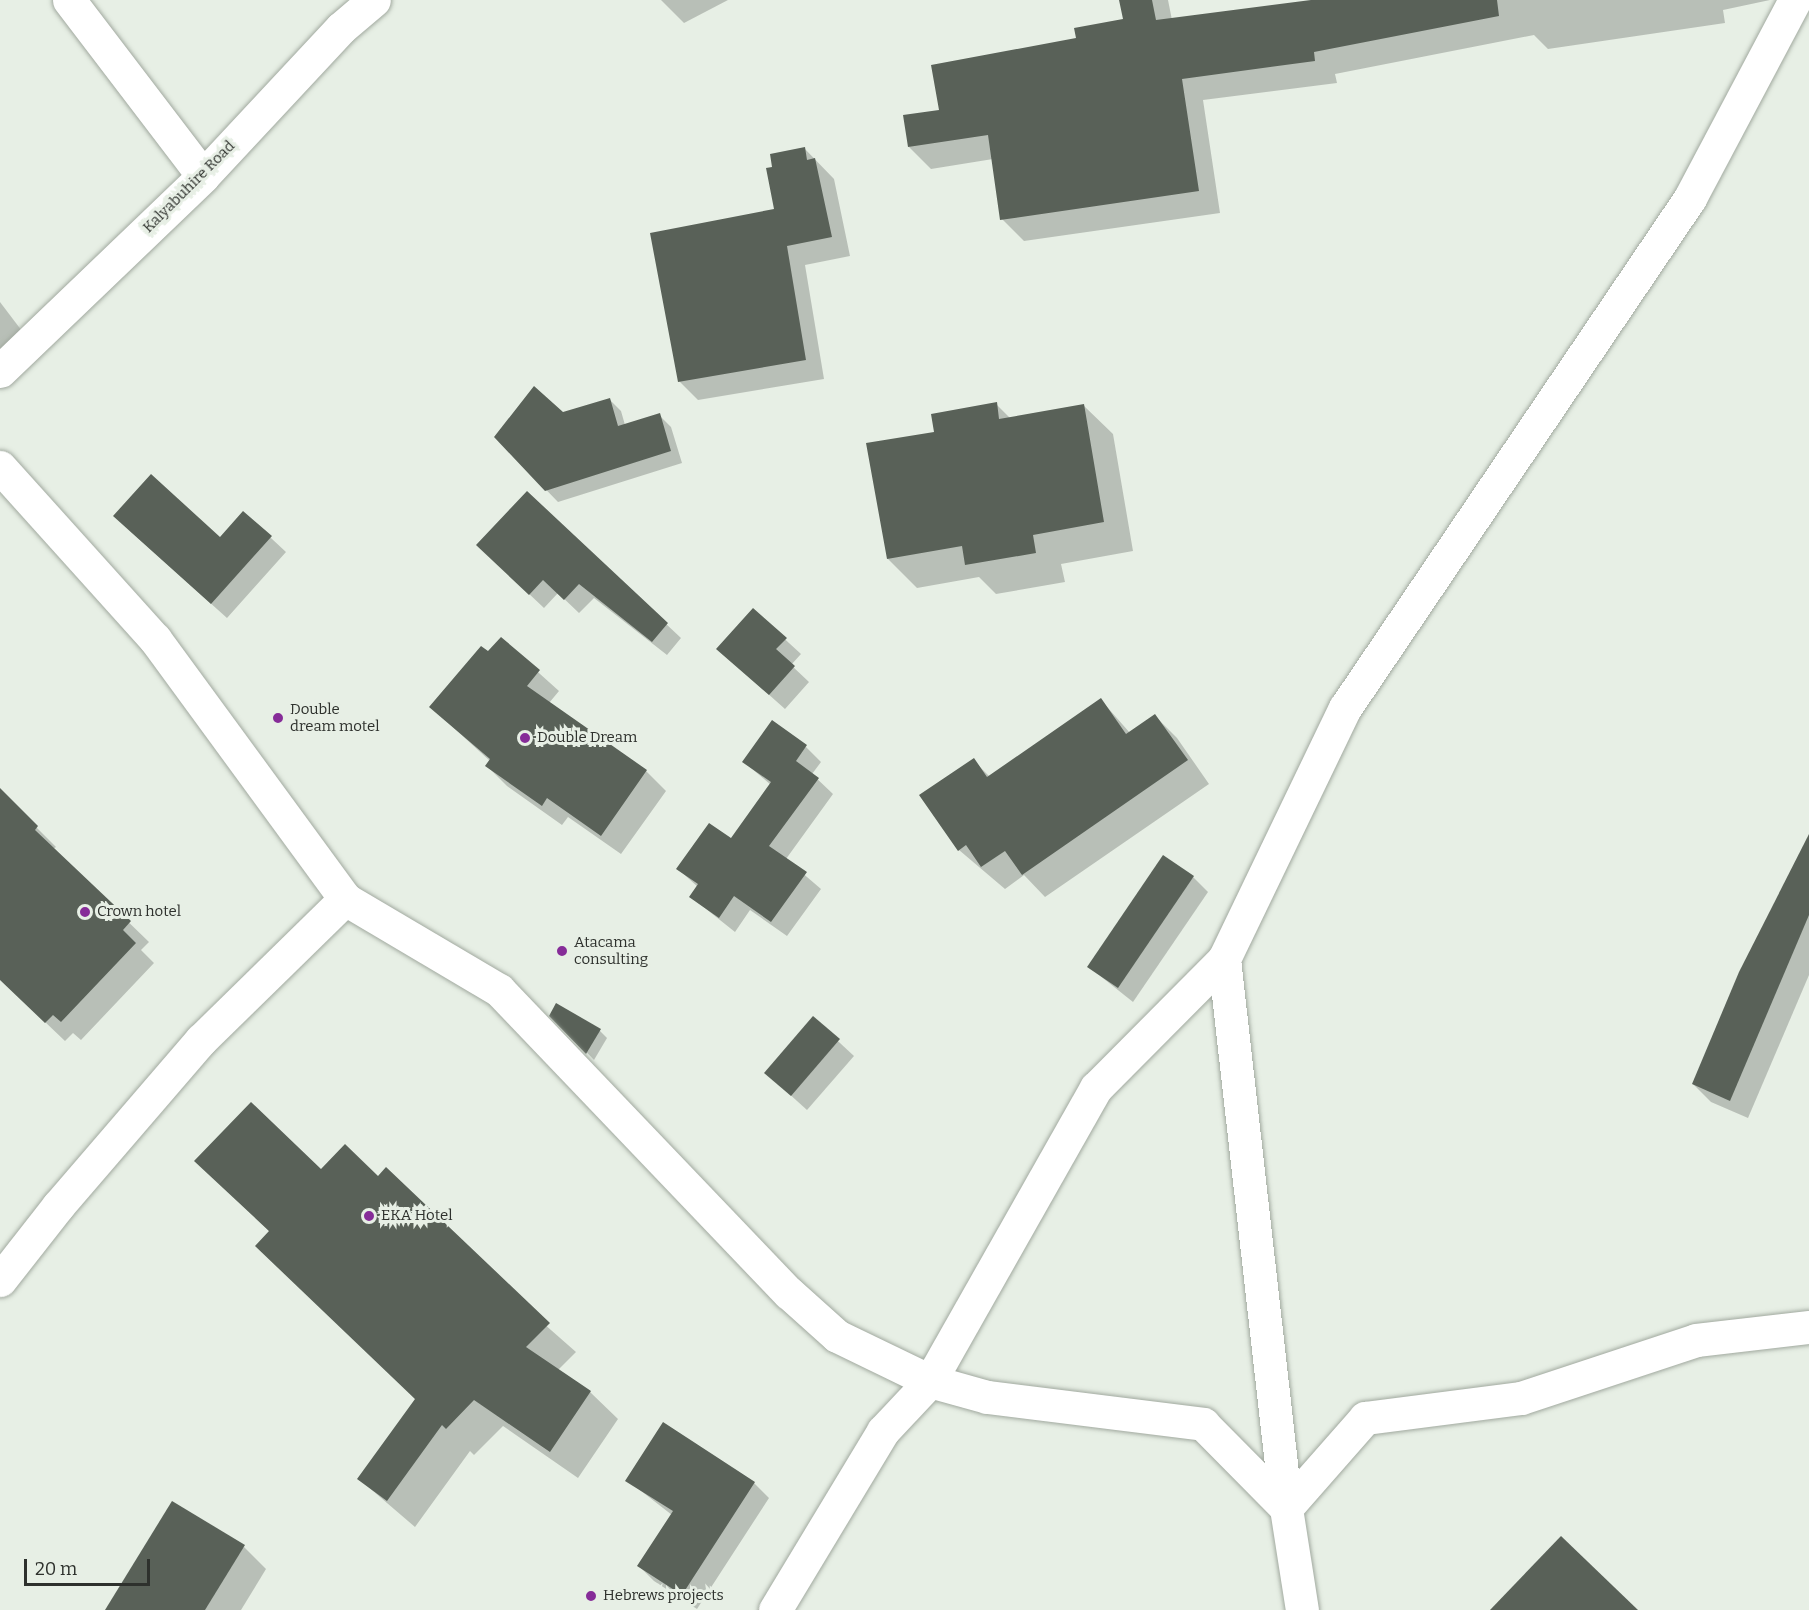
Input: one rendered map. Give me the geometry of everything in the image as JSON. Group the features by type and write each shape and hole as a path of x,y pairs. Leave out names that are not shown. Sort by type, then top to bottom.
{"street":[{"path":"69,0 203,176"},
{"name":"Kalyabuhire Road","path":"0,371 203,176 341,28 374,0"},
{"path":"775,1610 883,1431 930,1381 1096,1088 1224,959 1345,708 1690,198 1796,0"},
{"path":"0,467 16,480 155,639 345,899 499,990 789,1293 837,1336 930,1381 987,1397 1203,1424 1286,1508"},
{"path":"0,1280 58,1206 201,1040 345,899"},
{"path":"1224,959 1286,1508 1302,1610"},
{"path":"1286,1508 1365,1418 1521,1398 1696,1340 1809,1327"}],"building":[{"path":"1119,0 1152,0 1156,20 1311,0 1497,0 1499,16 1314,52 1315,61 1182,79 1199,191 1000,220 988,135 908,147 903,115 939,110 931,65 1076,38 1074,28 1123,19"},
{"path":"805,147 807,160 815,158 832,237 787,246 806,360 678,382 650,233 774,209 766,168 772,167 770,154"},
{"path":"534,386 563,412 610,398 618,426 660,413 671,451 545,491 494,437"},
{"path":"997,402 999,419 1084,404 1104,522 1033,535 1036,553 965,565 962,546 887,559 866,443 934,432 931,414"},
{"path":"151,474 220,537 243,511 272,536 211,604 113,516"},
{"path":"527,491 668,623 652,642 579,584 564,600 543,580 529,595 476,545"},
{"path":"753,608 787,638 776,649 795,666 769,695 716,649"},
{"path":"501,637 540,670 527,686 647,770 601,836 547,798 542,806 485,766 490,759 429,707 481,646 488,651"},
{"path":"1101,698 1126,734 1155,714 1188,760 1022,875 1005,851 981,867 966,845 958,851 919,795 974,758 987,777"},
{"path":"772,720 807,745 796,761 819,778 769,846 807,872 771,922 734,896 719,918 689,897 698,884 676,869 709,823 731,838 771,782 742,762"},
{"path":"0,788 38,826 35,830 131,921 123,930 136,943 61,1022 53,1015 45,1023 0,980"},
{"path":"1809,834 1809,915 1730,1101 1692,1084 1739,972"},
{"path":"1163,855 1194,876 1118,988 1087,967"},
{"path":"556,1003 601,1029 586,1054 549,1016"},
{"path":"813,1016 840,1039 791,1096 764,1073"},
{"path":"251,1102 321,1169 345,1144 378,1176 386,1167 550,1323 526,1347 591,1391 550,1452 474,1400 446,1429 442,1425 387,1501 357,1479 415,1399 255,1246 269,1231 194,1161"},
{"path":"663,1422 755,1482 682,1595 637,1566 673,1511 625,1481"},
{"path":"172,1501 245,1545 205,1610 105,1610"},
{"path":"1561,1536 1638,1610 1490,1610"}],"place":[{"name":"Double dream motel","path":"278,718"},
{"name":"Double Dream","path":"525,738"},
{"name":"Crown hotel","path":"85,912"},
{"name":"Atacama consulting","path":"562,951"},
{"name":"EKA Hotel","path":"369,1216"},
{"name":"Hebrews projects","path":"591,1596"}]}
